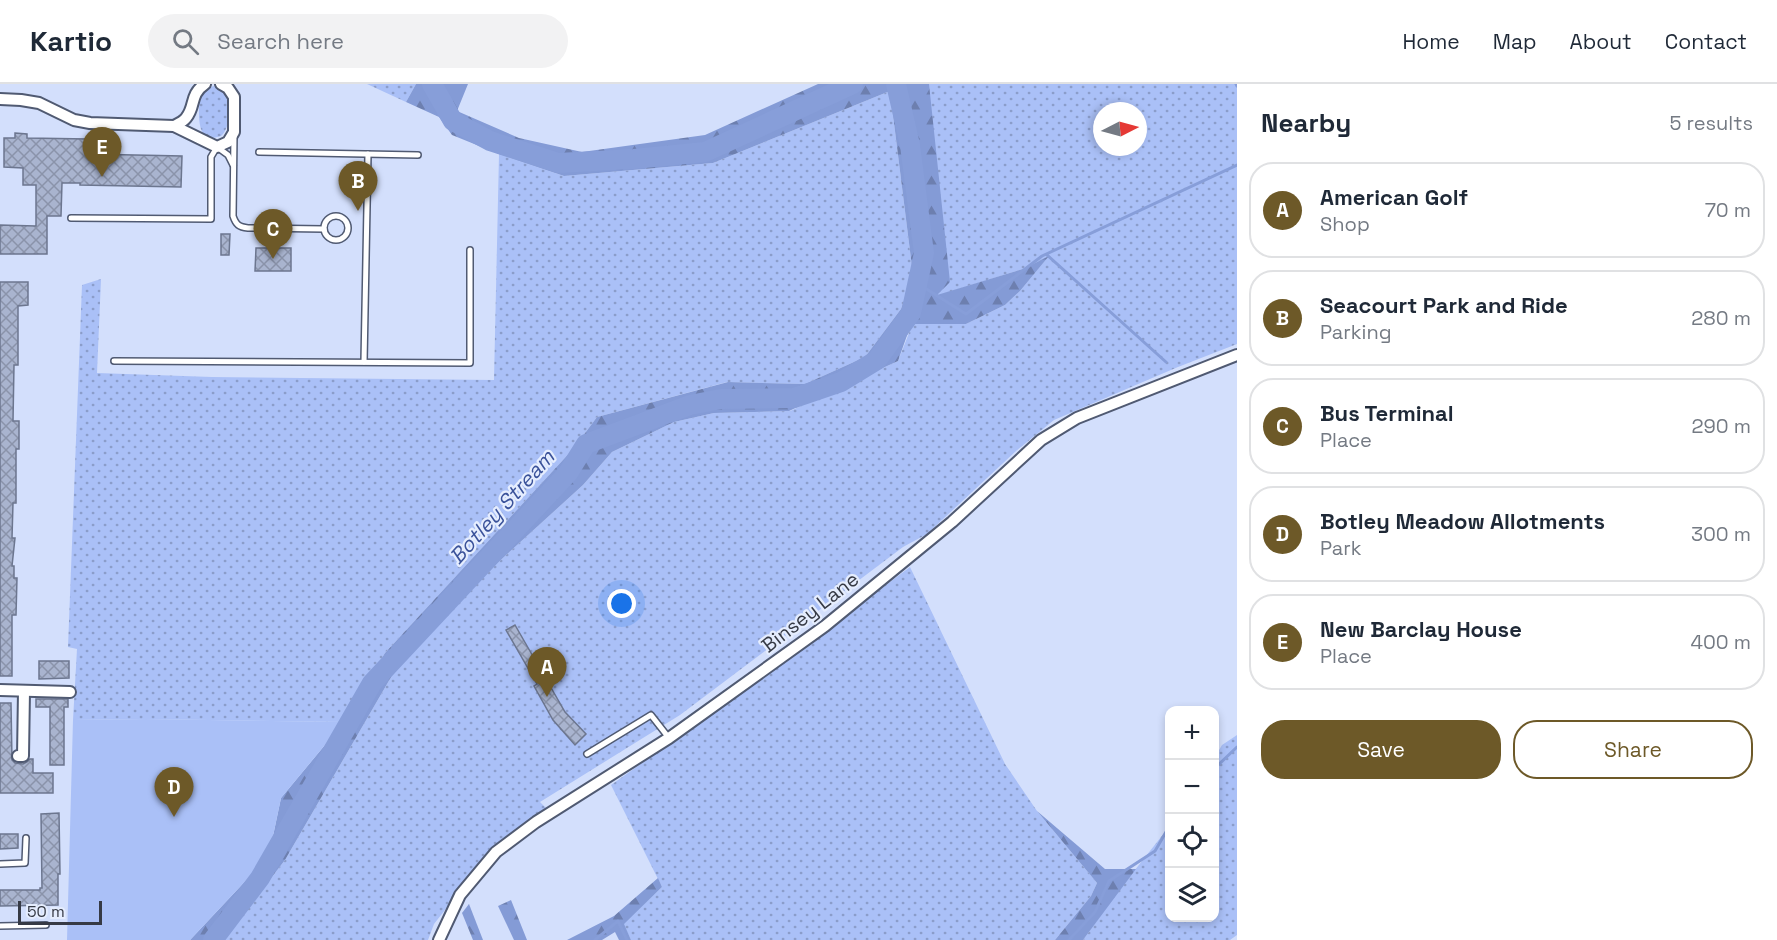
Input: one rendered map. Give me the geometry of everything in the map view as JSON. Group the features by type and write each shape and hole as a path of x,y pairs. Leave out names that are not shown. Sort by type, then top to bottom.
{"street":[{"path":"174,126 187,117 192,108 194,95 205,84"},
{"path":"0,99 39,103 74,120 90,123 174,126 218,147 228,142 234,132 234,97 228,88 221,84"},
{"name":"Binsey Lane","path":"439,940 460,895 496,852 536,822 669,738 825,626 952,522 1041,440 1077,418 1237,355"},
{"path":"0,690 70,692"},
{"path":"18,756 23,756 24,691"}],"lane":[{"path":"234,132 233,216 235,224 248,228 324,228"},
{"path":"71,218 211,219 211,157 218,147 228,155 233,165"},
{"path":"259,152 418,154"},
{"path":"364,362 368,154"},
{"path":"333,216 341,216 349,225 346,236 337,240 329,238 324,228 326,220 333,216"},
{"path":"114,361 470,363 470,250"},
{"path":"587,754 651,716 669,738"},
{"path":"0,864 25,863 26,838"},
{"path":"0,926 46,925"}],"shaded area":[{"path":"367,84 416,84 406,102"},
{"path":"904,84 1237,84 1237,344 1054,420 1016,451 927,534 903,547 680,715 540,802 546,808 488,855 434,924 428,940 223,940 285,860 394,672 392,669 482,577 583,485 612,452 674,422 714,413 790,411 898,361 913,324 966,324 1005,305 1020,291 1048,257 1023,269 936,296 913,323 938,259"},
{"path":"214,86 227,96 228,106 226,128 221,136 215,138 203,133 199,119 201,96 205,90"},
{"path":"890,91 913,275 901,309 865,357 805,384 727,382 597,417 574,448 385,653 344,722 73,720 77,649 68,647 82,285 101,279 97,373 212,377 494,380 499,154 564,176 713,163"},
{"path":"910,567 1005,764 1037,811 1097,883 1091,896 1055,940 631,940 623,924 662,887 611,785 749,687"},
{"path":"73,720 344,722 281,798 273,836 252,874 190,940 67,940"},
{"path":"1237,735 1237,935 1230,940 1083,940 1165,832 1165,922 1219,922 1219,750 1222,745"}],"green space":[{"path":"416,84 468,84 457,111 519,138 582,152 705,135 818,84 929,84 950,282 937,295 1023,269 1049,256 1020,291 1005,305 966,324 911,324 898,361 789,411 714,413 674,422 612,452 583,485 482,577 392,669 394,672 285,860 223,940 190,940 252,874 273,836 281,798 344,722 385,653 574,448 597,417 728,382 805,384 865,357 901,309 913,275 890,91 713,163 564,176 452,135 439,117 406,102"},
{"path":"1037,811 1105,869 1136,869 1083,940 1055,940 1091,896 1097,883"},
{"path":"658,878 662,887 624,924 631,940 619,940 615,932 602,940 567,940 614,916"},
{"path":"511,900 527,940 514,940 498,906"},
{"path":"469,904 483,940 473,940 462,913"}],"building":[{"path":"15,133 27,134 27,138 88,139 88,154 182,156 181,187 62,183 61,216 47,216 47,254 0,254 0,225 36,226 36,185 23,185 23,168 4,167 4,138 15,138"},
{"path":"221,234 230,234 229,255 221,255"},
{"path":"256,248 291,248 291,271 255,271"},
{"path":"0,282 28,282 28,305 18,306 18,365 14,365 13,421 19,421 19,449 16,449 16,503 13,503 12,538 15,538 12,566 14,566 14,578 17,578 16,615 12,615 12,676 0,676"},
{"path":"515,625 565,712 586,734 575,745 553,720 534,686 537,684 506,630"},
{"path":"39,661 69,661 69,678 39,679"},
{"path":"36,699 68,699 68,707 64,707 64,765 50,765 50,707 36,707"},
{"path":"0,703 11,703 12,760 23,764 33,759 33,773 53,773 53,793 0,793"},
{"path":"59,813 58,905 0,906 0,890 40,890 42,888 41,814"},
{"path":"0,834 18,834 18,848 0,849"}],"waterway":[{"path":"432,84 453,121 490,141 558,163 705,152 853,84"},
{"name":"Botley Stream","path":"213,940 260,878 372,683 568,473 586,444 690,405 721,399 794,398 841,382 877,360 911,313 924,253 910,145 896,84"},
{"path":"917,283 966,314 1042,256 1237,165"},
{"path":"1047,255 1166,362"},
{"path":"1219,764 1237,747"},
{"path":"1069,940 1095,912 1109,881 1155,851 1165,834"},
{"path":"595,940 618,921 627,940"}],"place":[{"name":"New Barclay House","path":"102,177"},
{"name":"Seacourt Park and Ride","path":"358,211"},
{"name":"Bus Terminal","path":"273,259"},
{"name":"American Golf","path":"547,697"},
{"name":"Botley Meadow Allotments","path":"174,817"}]}
